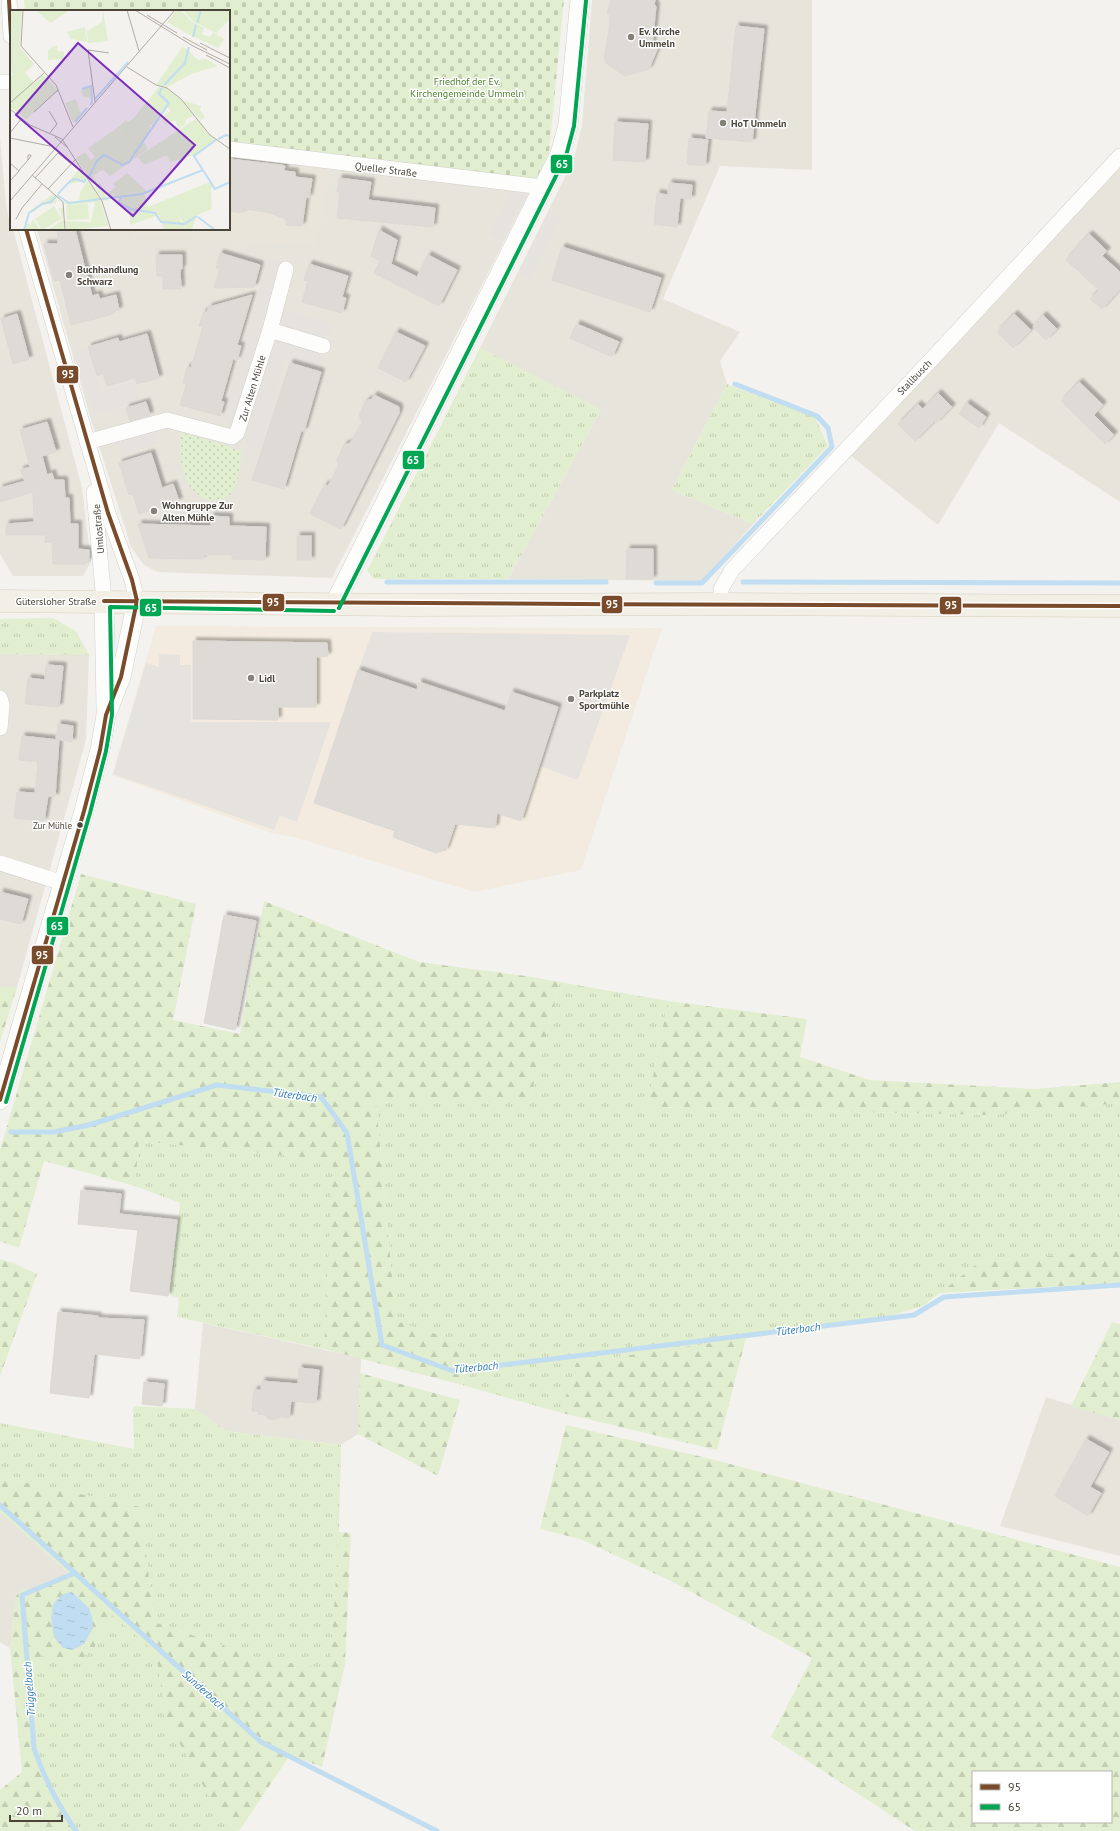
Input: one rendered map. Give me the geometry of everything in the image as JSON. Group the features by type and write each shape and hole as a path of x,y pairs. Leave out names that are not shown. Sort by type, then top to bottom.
{"main road":[{"name":"Gütersloher Straße","path":"0,601 137,601 334,605 721,604 1120,606"}],"street":[{"path":"9,0 10,18"},
{"path":"334,605 560,154 568,125 580,0"},
{"name":"Queller Straße","path":"230,149 543,187"},
{"name":"Stallbusch","path":"721,604 721,589 732,570 931,360 1120,156"},
{"name":"Umlostraße","path":"26,230 91,458 108,513 132,580 137,601"},
{"name":"Zur Alten Mühle","path":"87,442 167,420 232,437 237,433 240,428 270,330 286,269"},
{"path":"270,330 323,346"},
{"name":"Umlostraße","path":"91,458 104,601"},
{"path":"104,601 106,715"},
{"path":"0,1100 96,766 106,715 121,678 137,601"},
{"path":"0,698 2,705 0,728"},
{"path":"0,863 63,883"}],"shaded area":[{"path":"592,0 812,0 812,170 720,166 663,299 740,332 720,361 727,384 672,490 753,524 702,581 508,579 601,410 480,348 574,159 582,125"},
{"path":"0,137 6,205 10,230 13,230 82,488 91,562 83,576 13,576 0,554"},
{"path":"230,142 535,181 332,578 158,572 144,565 131,547 91,420 37,230 230,230"},
{"path":"230,153 332,168 316,246 169,237 131,237 131,230 230,230"},
{"path":"1120,166 1120,502 999,423 938,525 850,455"},
{"path":"514,188 526,194 501,241 489,235"},
{"path":"549,213 561,219 530,279 519,273"},
{"path":"269,257 282,261 269,305 332,324 319,370 286,360 260,448 245,444 250,427 222,419"},
{"path":"87,348 100,391 134,381 140,401 94,415 74,351"},
{"path":"154,430 158,443 121,455 117,441"},
{"path":"156,626 662,628 581,870 474,892 294,837 274,834 112,775"},
{"name":"Parkplatz Sportmühle","path":"372,632 630,635 578,780 540,766 559,706 511,691 504,709 419,680 415,688 359,669"},
{"path":"0,654 89,655 86,740 17,987 0,987"},
{"path":"159,654 180,655 180,665 191,665 191,722 331,722 297,822 280,816 274,830 113,774 146,663 159,667"},
{"path":"203,1323 361,1358 358,1434 341,1445 226,1431 195,1409"},
{"path":"1046,1397 1120,1420 1120,1556 1000,1526"},
{"path":"0,1512 71,1575 43,1589 22,1589 16,1596 10,1648 0,1642"}],"green space":[{"name":"Friedhof der Ev. Kirchengemeinde Ummeln","path":"24,0 564,0 549,153 535,181 230,142 230,10 25,10"},
{"path":"480,348 601,410 508,579 374,579 367,571"},
{"path":"727,384 815,417 828,446 753,524 672,490"},
{"path":"181,432 242,451 236,485 227,497 220,500 205,498 193,490 188,483 183,471 180,451"},
{"path":"53,618 76,631 89,655 0,654 0,619"},
{"path":"81,874 196,904 173,1020 240,1034 264,901 419,962 560,982 529,1102 376,1101 396,1321 457,1341 465,1371 462,1385 324,1349 333,1160 139,1141 135,1186 44,1161 19,1248 0,1241 0,1150"},
{"path":"560,982 668,1001 647,1107 990,1115 1120,1103 1120,1250 979,1262 923,1306 879,1319 576,1363 562,1413 462,1385 465,1371 457,1341 396,1322 376,1100 529,1102"},
{"path":"0,987 17,987 0,1042"},
{"path":"668,1001 807,1019 800,1057 870,1080 1035,1089 1120,1082 1120,1103 990,1115 647,1107"},
{"path":"139,1141 334,1160 324,1349 177,1317 179,1298 170,1295 180,1203 135,1186"},
{"path":"1120,1250 1120,1283 940,1293 979,1262"},
{"path":"0,1259 37,1274 0,1376"},
{"path":"1112,1322 1120,1324 1120,1420 1071,1406"},
{"path":"746,1338 717,1450 562,1413 576,1363"},
{"path":"360,1373 460,1400 438,1476 358,1434"},
{"path":"133,1406 195,1409 226,1431 341,1445 339,1532 331,1670 253,1656 154,1622 141,1507 0,1477 0,1423 134,1449"},
{"path":"566,1425 715,1460 1120,1567 1120,1831 915,1831 771,1737 812,1658 671,1581 580,1539 540,1529"},
{"path":"0,1477 141,1507 154,1622 253,1656 330,1670 339,1532 351,1533 345,1664 322,1767 290,1755 239,1831 237,1831 217,1810 166,1719 156,1653 112,1615 94,1648 81,1660 54,1663 42,1655 26,1675 38,1761 76,1831 0,1831 0,1790 22,1772 10,1648 16,1596 22,1589 43,1589 71,1575 0,1512"},
{"path":"112,1614 156,1653 217,1810 237,1831 76,1831 38,1761 26,1675 42,1654 94,1648"}],"water":[{"path":"72,1592 89,1608 93,1628 84,1644 72,1650 63,1648 54,1637 51,1618 53,1604 63,1594"}],"building":[{"name":"Ev. Kirche Ummeln","path":"611,0 655,0 654,5 656,6 652,46 658,47 649,69 625,76 607,64 604,59 609,30 610,14 607,14"},
{"path":"736,26 764,29 752,142 706,138 709,111 727,112"},
{"path":"615,122 648,124 645,162 613,160"},
{"path":"689,138 708,140 705,166 687,164"},
{"path":"230,159 282,165 285,166 284,171 295,172 295,177 312,179 309,198 306,197 302,226 286,225 286,219 267,212 243,209 243,213 230,211"},
{"path":"339,178 371,182 368,200 435,208 433,227 337,218 340,192 337,192"},
{"path":"669,183 692,185 691,199 680,198 677,227 654,224 657,193 668,195"},
{"path":"57,230 75,230 92,296 98,294 100,299 116,295 119,310 109,313 110,315 71,325 60,280 54,281 44,244 58,244"},
{"path":"379,230 397,240 391,264 417,277 428,255 457,270 439,306 374,273 380,261 371,256"},
{"path":"1089,234 1107,251 1102,256 1120,272 1120,289 1102,309 1090,299 1099,290 1066,260"},
{"path":"562,247 661,278 650,312 552,280"},
{"path":"220,253 260,265 254,287 214,288 220,269 216,268"},
{"path":"156,255 182,255 182,269 180,269 181,289 163,289 163,276 157,276"},
{"path":"309,264 348,276 342,297 346,298 342,313 302,302 308,281 304,280"},
{"path":"252,295 237,345 241,346 237,360 233,359 221,401 224,402 220,416 180,405 187,383 183,383 187,367 191,368 203,327 199,326 204,311 207,312 209,307"},
{"path":"17,314 29,359 13,364 1,319"},
{"path":"1014,314 1031,330 1013,348 997,332"},
{"path":"1043,315 1057,329 1046,340 1033,327"},
{"path":"577,324 619,342 612,357 570,338"},
{"path":"396,332 425,346 406,382 378,368"},
{"path":"147,334 159,378 137,384 135,378 107,386 103,374 97,376 88,347 118,338 119,342"},
{"path":"290,363 321,372 304,431 301,431 284,489 252,480"},
{"path":"1079,382 1103,405 1094,415 1114,435 1105,444 1061,401"},
{"path":"938,393 952,407 915,441 898,424 918,404 923,409"},
{"path":"374,395 399,407 399,413 341,529 310,514 325,484 328,486 339,466 337,460 344,445 350,443 361,426 360,425 362,422 359,415 366,401 372,399"},
{"path":"146,402 150,415 130,421 126,408"},
{"path":"967,403 986,417 979,428 959,414"},
{"path":"47,422 56,452 42,456 47,475 52,473 54,480 64,480 65,498 69,498 70,524 78,524 78,549 89,550 89,560 85,564 53,564 52,543 45,542 46,535 6,535 6,524 34,522 33,492 0,502 0,488 25,481 20,470 30,467 20,430"},
{"path":"151,453 162,488 173,484 179,501 139,514 133,494 129,495 119,463"},
{"name":"Wohngruppe Zur Alten Mühle","path":"211,516 229,517 229,526 266,527 265,560 232,559 232,555 203,555 203,559 149,558 138,524 211,526"},
{"path":"297,536 311,536 311,560 297,560"},
{"path":"627,549 653,549 653,579 626,579"},
{"path":"193,641 327,643 328,656 316,657 316,707 278,707 278,720 193,719"},
{"path":"46,665 63,666 59,707 25,704 28,678 45,680"},
{"path":"358,670 417,690 419,682 505,711 511,692 558,707 521,821 497,813 495,828 455,824 446,850 436,853 393,837 395,831 314,803"},
{"path":"58,724 73,726 72,742 56,739"},
{"path":"22,736 59,740 55,797 48,796 44,821 14,818 17,792 35,793 38,762 19,760"},
{"path":"0,892 28,899 21,924 0,919"},
{"path":"224,915 256,921 235,1030 204,1023"},
{"path":"81,1190 121,1194 119,1214 177,1220 168,1296 130,1291 138,1230 78,1224"},
{"path":"58,1312 98,1316 98,1318 144,1320 140,1359 94,1354 89,1398 50,1393"},
{"path":"299,1368 319,1370 316,1403 291,1401 289,1418 278,1416 275,1420 268,1419 266,1415 258,1414 258,1411 252,1411 254,1390 261,1390 262,1381 298,1384"},
{"path":"144,1382 164,1384 162,1406 142,1404"},
{"path":"1086,1439 1109,1452 1090,1487 1101,1493 1088,1516 1055,1496"}],"waterway":[{"path":"656,583 702,583 832,447 828,428 817,416 735,384"},
{"path":"387,582 606,582"},
{"path":"743,582 1120,583"},
{"name":"Tüterbach","path":"11,1132 54,1132 89,1125 217,1085 321,1097 347,1133 382,1345 453,1371 914,1315 944,1297 1120,1285"},
{"name":"Sunderbach","path":"0,1505 261,1742 437,1831"},
{"name":"Trüggelbach","path":"75,1573 22,1595 34,1748 52,1791 76,1831"}],"transit line":[{"name":"95","path":"9,0 10,18"},
{"name":"65","path":"339,608 566,156 574,126 586,1"},
{"name":"95","path":"0,1100 84,811 100,750 106,715 121,677 137,601 132,580 108,513 26,230"},
{"name":"95","path":"104,601 1120,606"},
{"name":"65","path":"6,1102 90,813 106,751 112,715 110,607 334,611"}],"place":[{"name":"Ev. Kirche Ummeln","path":"631,37"},
{"name":"HoT Ummeln","path":"723,123"},
{"name":"Buchhandlung Schwarz","path":"69,275"},
{"name":"Wohngruppe Zur Alten Mühle","path":"154,511"},
{"name":"Lidl","path":"251,678"},
{"name":"Parkplatz Sportmühle","path":"571,699"},
{"name":"Zur Mühle","path":"80,825"}]}
